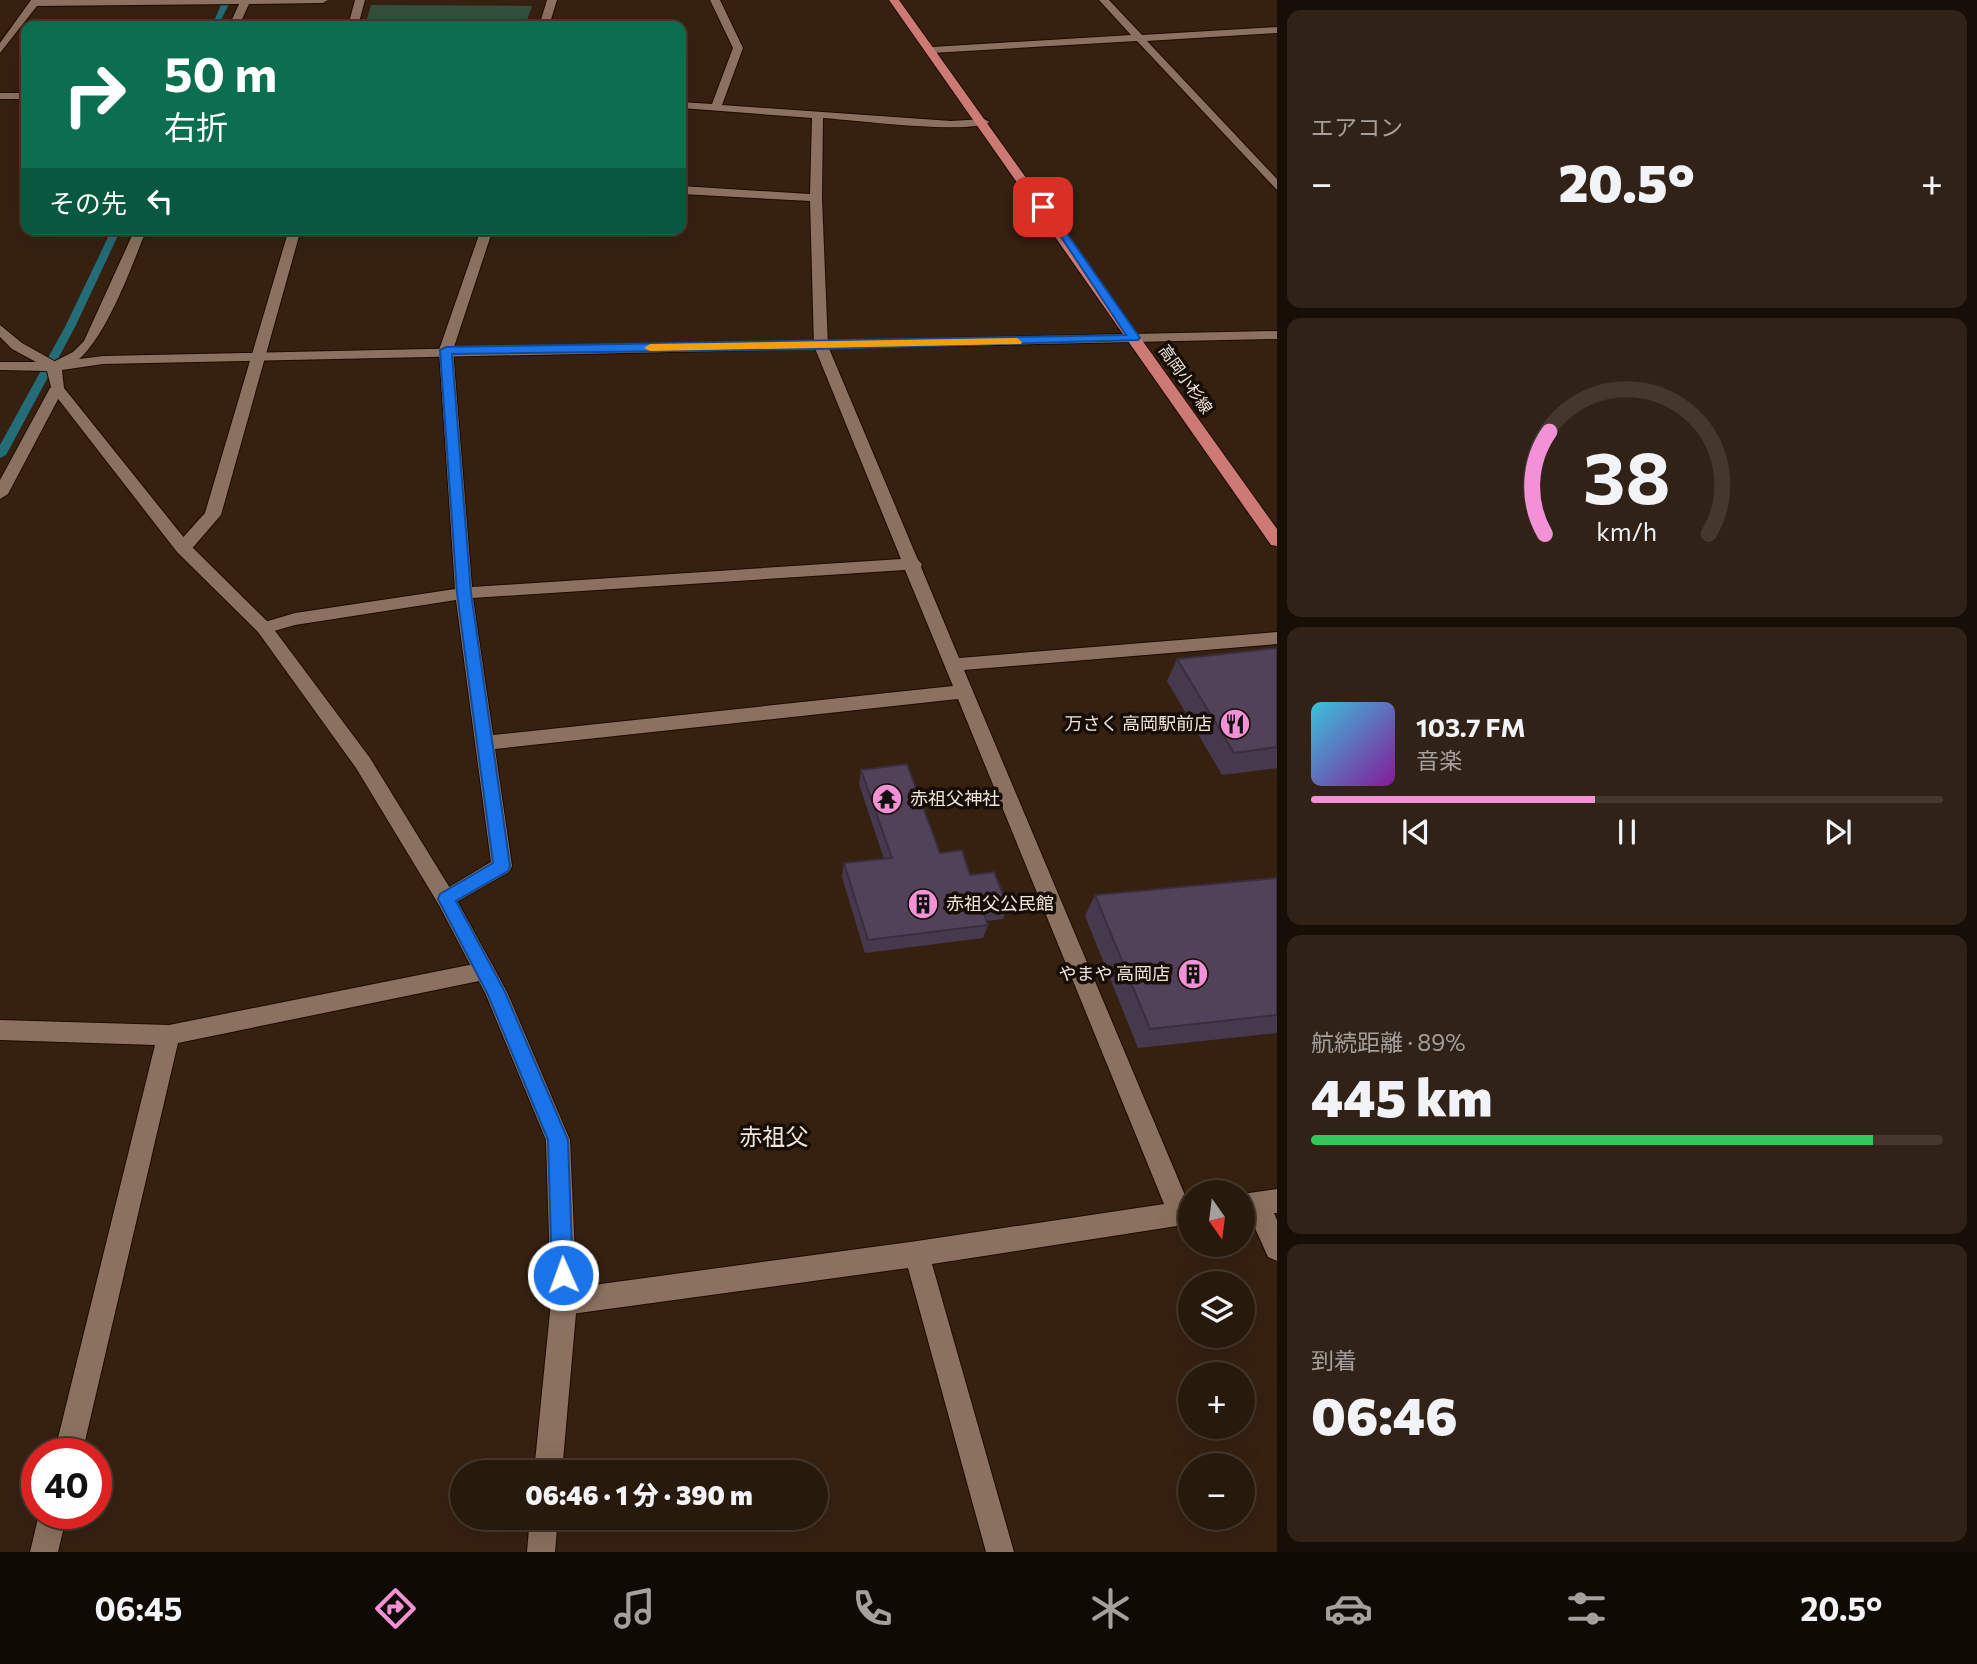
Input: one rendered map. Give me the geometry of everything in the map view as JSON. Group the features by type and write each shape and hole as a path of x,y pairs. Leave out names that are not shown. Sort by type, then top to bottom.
{"main road":[{"name":"高岡小杉線","path":"894,0 984,122 1277,541"}],"street":[{"path":"0,50 35,1 323,0"},
{"path":"354,21 360,0"},
{"path":"546,21 552,0"},
{"path":"715,0 737,48 716,107"},
{"path":"1104,0 1277,186"},
{"path":"236,21 245,1"},
{"path":"932,50 1277,30"},
{"path":"0,96 21,96"},
{"path":"686,105 951,124 984,122"},
{"path":"818,115 816,198 821,346 914,564 962,692 1178,1196"},
{"path":"686,190 816,198"},
{"path":"0,494 45,369 78,355 90,342 138,235"},
{"path":"183,548 213,515 293,235"},
{"path":"446,899 502,866 464,593 446,350 486,235"},
{"path":"0,329 45,369 183,548 264,628 363,763 446,899 484,971 558,1140 564,1302 549,1460"},
{"path":"0,366 45,369 103,360 446,350 821,346 1277,335"},
{"path":"264,628 295,619 464,593 914,564"},
{"path":"953,665 1277,638"},
{"path":"483,743 962,692"},
{"path":"0,1030 169,1035 484,971"},
{"path":"72,1438 169,1035"},
{"path":"1259,1204 1277,1248"},
{"path":"564,1302 917,1254 1178,1213"},
{"path":"917,1254 1000,1552"},
{"path":"44,1552 49,1529"},
{"path":"541,1552 543,1530"}],"green space":[{"path":"371,5 532,6 527,21 366,21"}],"building":[{"name":"万さく 高岡駅前店","path":"1277,648 1277,747 1234,753 1177,659"},
{"path":"907,764 940,853 962,850 970,875 994,872 1008,906 982,908 988,925 868,940 844,863 892,858 861,770"},
{"name":"やまや 高岡店","path":"1277,878 1277,1015 1150,1029 1095,895"}],"waterway":[{"path":"217,21 227,0"},
{"path":"0,455 70,327 114,235"}],"slow traffic":[{"path":"650,348 1017,342"}],"place":[{"name":"万さく 高岡駅前店","path":"1235,724"},
{"name":"赤祖父神社","path":"887,799"},
{"name":"赤祖父公民館","path":"923,904"},
{"name":"やまや 高岡店","path":"1193,974"}],"district":[{"name":"赤祖父","path":"774,1137"}],"route":[{"path":"563,1275 558,1140 496,992 446,899 502,866 464,593 446,350 821,346 1134,338 1043,207"}]}
